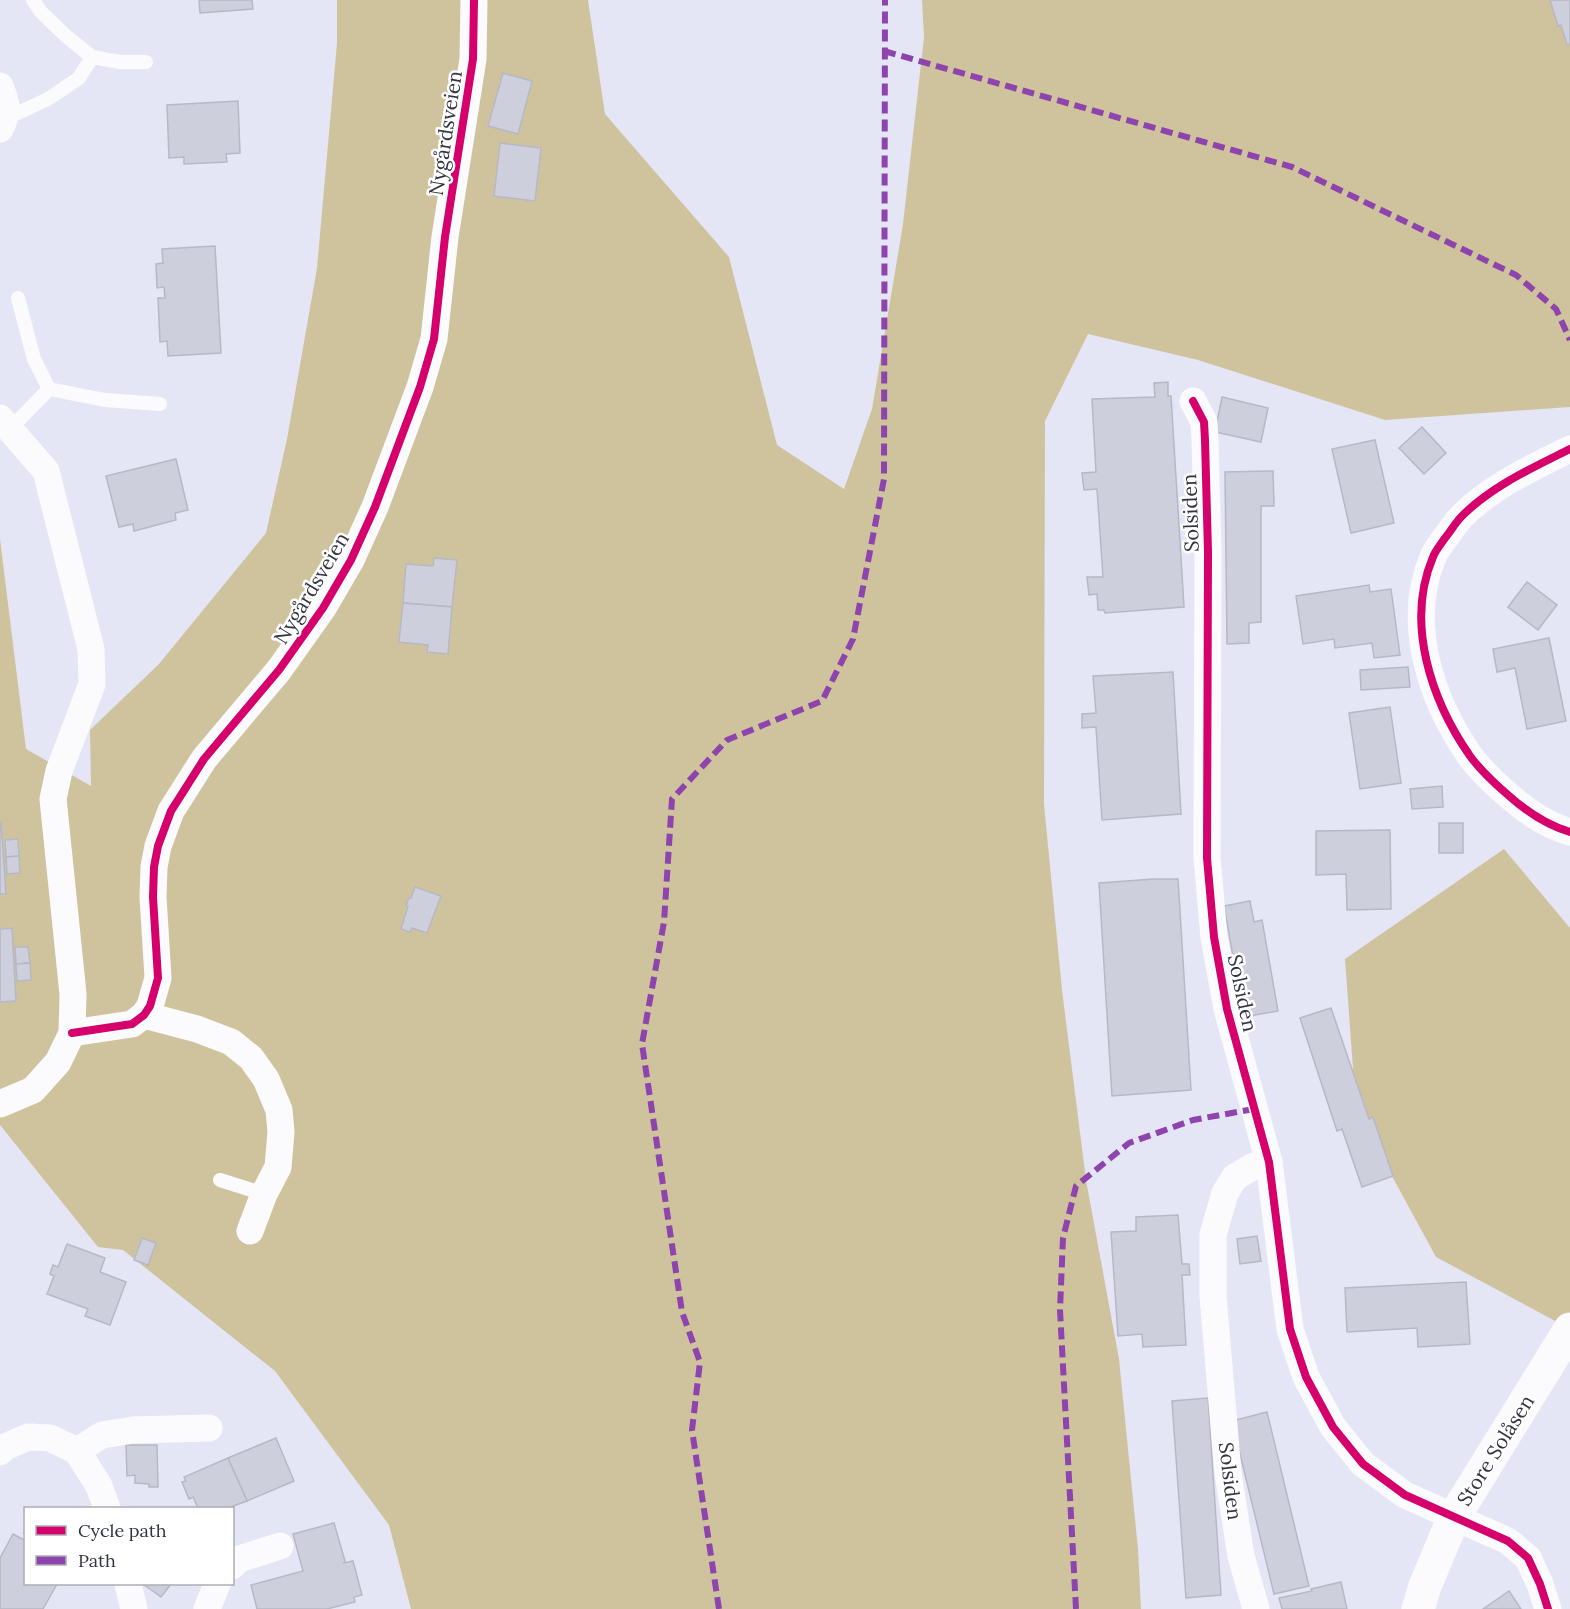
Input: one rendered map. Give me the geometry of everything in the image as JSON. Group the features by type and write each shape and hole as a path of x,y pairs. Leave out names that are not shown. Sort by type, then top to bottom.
{"street":[{"name":"Nygårdsveien","path":"144,1015 150,1006 158,978 153,897 154,867 158,846 171,811 204,759 279,670 323,608 351,560 375,507 420,387 434,339 445,237 473,59 474,0"},
{"path":"0,86 7,101 3,124"},
{"name":"Solsiden","path":"1193,401 1204,422 1205,440 1208,552 1207,858 1214,938 1227,1009 1269,1162 1290,1329 1306,1377 1333,1427 1363,1464 1405,1495 1508,1541 1527,1558 1540,1584 1548,1609"},
{"path":"0,1104 33,1090 58,1062 72,1033 72,994 53,799 60,771 92,684 91,649 46,471 5,424"},
{"path":"1570,449 1537,465 1486,495 1460,518 1433,556 1421,594 1422,637 1434,687 1444,711 1470,756 1491,780 1527,812 1554,828 1570,832"},
{"path":"72,1033 132,1024 144,1015 197,1029 231,1042 251,1058 266,1079 279,1110 280,1132 278,1167 264,1194 250,1231"},
{"name":"Solsiden","path":"1256,1609 1241,1556 1228,1473 1213,1296 1213,1235 1225,1193 1235,1177 1254,1166 1269,1162"},
{"name":"Store Solåsen","path":"1418,1609 1425,1586 1454,1517 1570,1329"},
{"path":"77,1451 102,1435 133,1430 209,1428"},
{"path":"0,1452 3,1448 28,1437 50,1438 77,1451 99,1486 106,1507"},
{"path":"234,1564 239,1559 280,1546"},
{"path":"128,1585 134,1609"},
{"path":"207,1609 217,1585"}],"lane":[{"path":"33,0 41,12 92,57 119,62 146,62"},
{"path":"3,124 48,99 79,78 92,57"},
{"path":"18,298 34,359 48,389"},
{"path":"48,389 105,400 160,404"},
{"path":"5,424 48,389"},
{"path":"220,1180 264,1194"}],"shaded area":[{"path":"337,0 588,0 605,114 729,257 777,445 844,489 872,409 903,224 924,37 922,0 1568,0 1570,5 1570,407 1385,420 1198,360 1088,334 1045,421 1044,804 1062,990 1086,1180 1119,1359 1138,1549 1141,1609 411,1609 389,1525 275,1371 123,1250 98,1247 0,1125 0,539 26,749 91,786 90,730 159,664 266,533 287,439 317,268 337,43"},
{"path":"1504,849 1570,928 1570,1329 1436,1257 1356,1110 1345,959"}],"building":[{"path":"199,0 252,0 253,9 200,13"},
{"path":"1550,0 1570,0 1570,44 1567,45 1561,25 1558,26"},
{"path":"503,73 532,81 518,134 488,126"},
{"path":"238,101 240,153 226,154 227,162 184,164 184,157 169,158 167,105"},
{"path":"500,143 541,148 535,201 494,196"},
{"path":"215,246 221,353 168,356 167,341 160,342 158,298 165,298 164,287 157,288 156,264 163,263 162,249"},
{"path":"1168,382 1168,396 1171,396 1184,607 1105,613 1104,610 1098,610 1097,594 1089,595 1087,577 1103,577 1097,489 1084,490 1082,473 1096,472 1092,399 1155,397 1154,383"},
{"path":"1222,397 1268,408 1261,442 1215,432"},
{"path":"1422,427 1446,453 1424,474 1399,448"},
{"path":"1375,440 1394,523 1351,533 1332,449"},
{"path":"176,459 188,510 175,513 176,520 134,531 133,524 119,527 106,476"},
{"path":"1273,471 1274,506 1261,506 1261,622 1249,623 1249,643 1227,644 1225,472"},
{"path":"434,558 457,560 452,607 403,603 406,564 433,566"},
{"path":"1527,582 1557,605 1538,630 1508,607"},
{"path":"1369,585 1370,592 1391,589 1400,655 1374,658 1372,643 1335,648 1334,639 1303,644 1296,596"},
{"path":"403,603 452,607 448,654 427,652 428,645 399,642"},
{"path":"1549,638 1566,721 1527,729 1515,668 1497,672 1493,649"},
{"path":"1408,667 1410,687 1361,690 1360,670"},
{"path":"1173,672 1181,814 1102,820 1096,727 1082,728 1082,714 1096,713 1093,676"},
{"path":"1390,707 1401,783 1360,789 1349,713"},
{"path":"1442,786 1443,807 1412,809 1410,789"},
{"path":"1,822 6,894 0,894"},
{"path":"1439,823 1463,823 1463,853 1439,853"},
{"path":"1390,830 1391,909 1347,910 1346,874 1316,875 1316,831"},
{"path":"18,839 19,856 6,857 5,840"},
{"path":"19,856 20,873 7,874 6,857"},
{"path":"1178,879 1191,1090 1112,1096 1099,883"},
{"path":"415,887 441,896 427,933 412,928 410,932 401,929 408,906 406,905"},
{"path":"1250,901 1254,922 1262,920 1278,1011 1244,1017 1224,906"},
{"path":"12,928 16,1001 0,1002 0,929"},
{"path":"15,947 28,947 30,963 16,964"},
{"path":"30,963 31,980 17,981 16,964"},
{"path":"1331,1008 1369,1119 1373,1117 1393,1176 1362,1187 1342,1129 1337,1131 1300,1018"},
{"path":"1178,1215 1182,1264 1189,1264 1190,1275 1182,1275 1186,1345 1143,1347 1142,1334 1118,1336 1111,1232 1136,1231 1136,1217"},
{"path":"1257,1236 1261,1261 1240,1264 1237,1239"},
{"path":"142,1238 156,1243 148,1265 134,1260"},
{"path":"67,1244 105,1258 100,1272 126,1282 110,1325 85,1316 88,1309 47,1294 54,1276 50,1274 53,1265 58,1267"},
{"path":"1466,1282 1470,1344 1418,1347 1417,1328 1347,1332 1345,1288"},
{"path":"1208,1398 1221,1595 1186,1598 1172,1401"},
{"path":"1267,1412 1309,1586 1274,1594 1232,1421"},
{"path":"276,1438 294,1481 247,1501 228,1458"},
{"path":"126,1445 157,1445 158,1487 135,1483 135,1475 127,1476"},
{"path":"228,1458 247,1501 231,1507 198,1507 193,1497 189,1499 182,1482 186,1481 184,1477"},
{"path":"334,1523 344,1563 353,1561 362,1595 354,1597 355,1602 327,1609 257,1609 251,1585 303,1571 293,1534"},
{"path":"13,1534 24,1540 24,1585 56,1585 43,1609 0,1609 0,1558"},
{"path":"1341,1582 1347,1609 1282,1609 1279,1598"},
{"path":"144,1585 170,1585 161,1597"},
{"path":"1509,1591 1521,1609 1483,1609"}],"marked path":[{"path":"719,1609 692,1430 700,1362 682,1312 642,1044 664,922 672,799 727,740 822,701 853,639 884,479 885,0"},
{"path":"884,51 1292,167 1516,275 1556,309 1570,340"},
{"path":"1076,1609 1060,1310 1063,1238 1076,1186 1129,1143 1193,1120 1254,1109"}],"cycle path":[{"path":"72,1033 132,1024 144,1015 150,1006 158,978 153,897 154,867 158,846 171,811 204,759 279,670 323,608 351,560 375,507 420,387 434,339 445,237 473,59 474,0"},
{"path":"1193,401 1204,422 1205,440 1208,552 1207,858 1214,937 1227,1009 1269,1162 1290,1329 1306,1377 1333,1427 1363,1464 1405,1495 1508,1541 1528,1558 1548,1609"},
{"path":"1570,449 1499,487 1474,505 1460,519 1434,555 1425,582 1421,608 1426,660 1434,686 1444,711 1470,756 1488,777 1522,807 1545,822 1570,832"}]}
